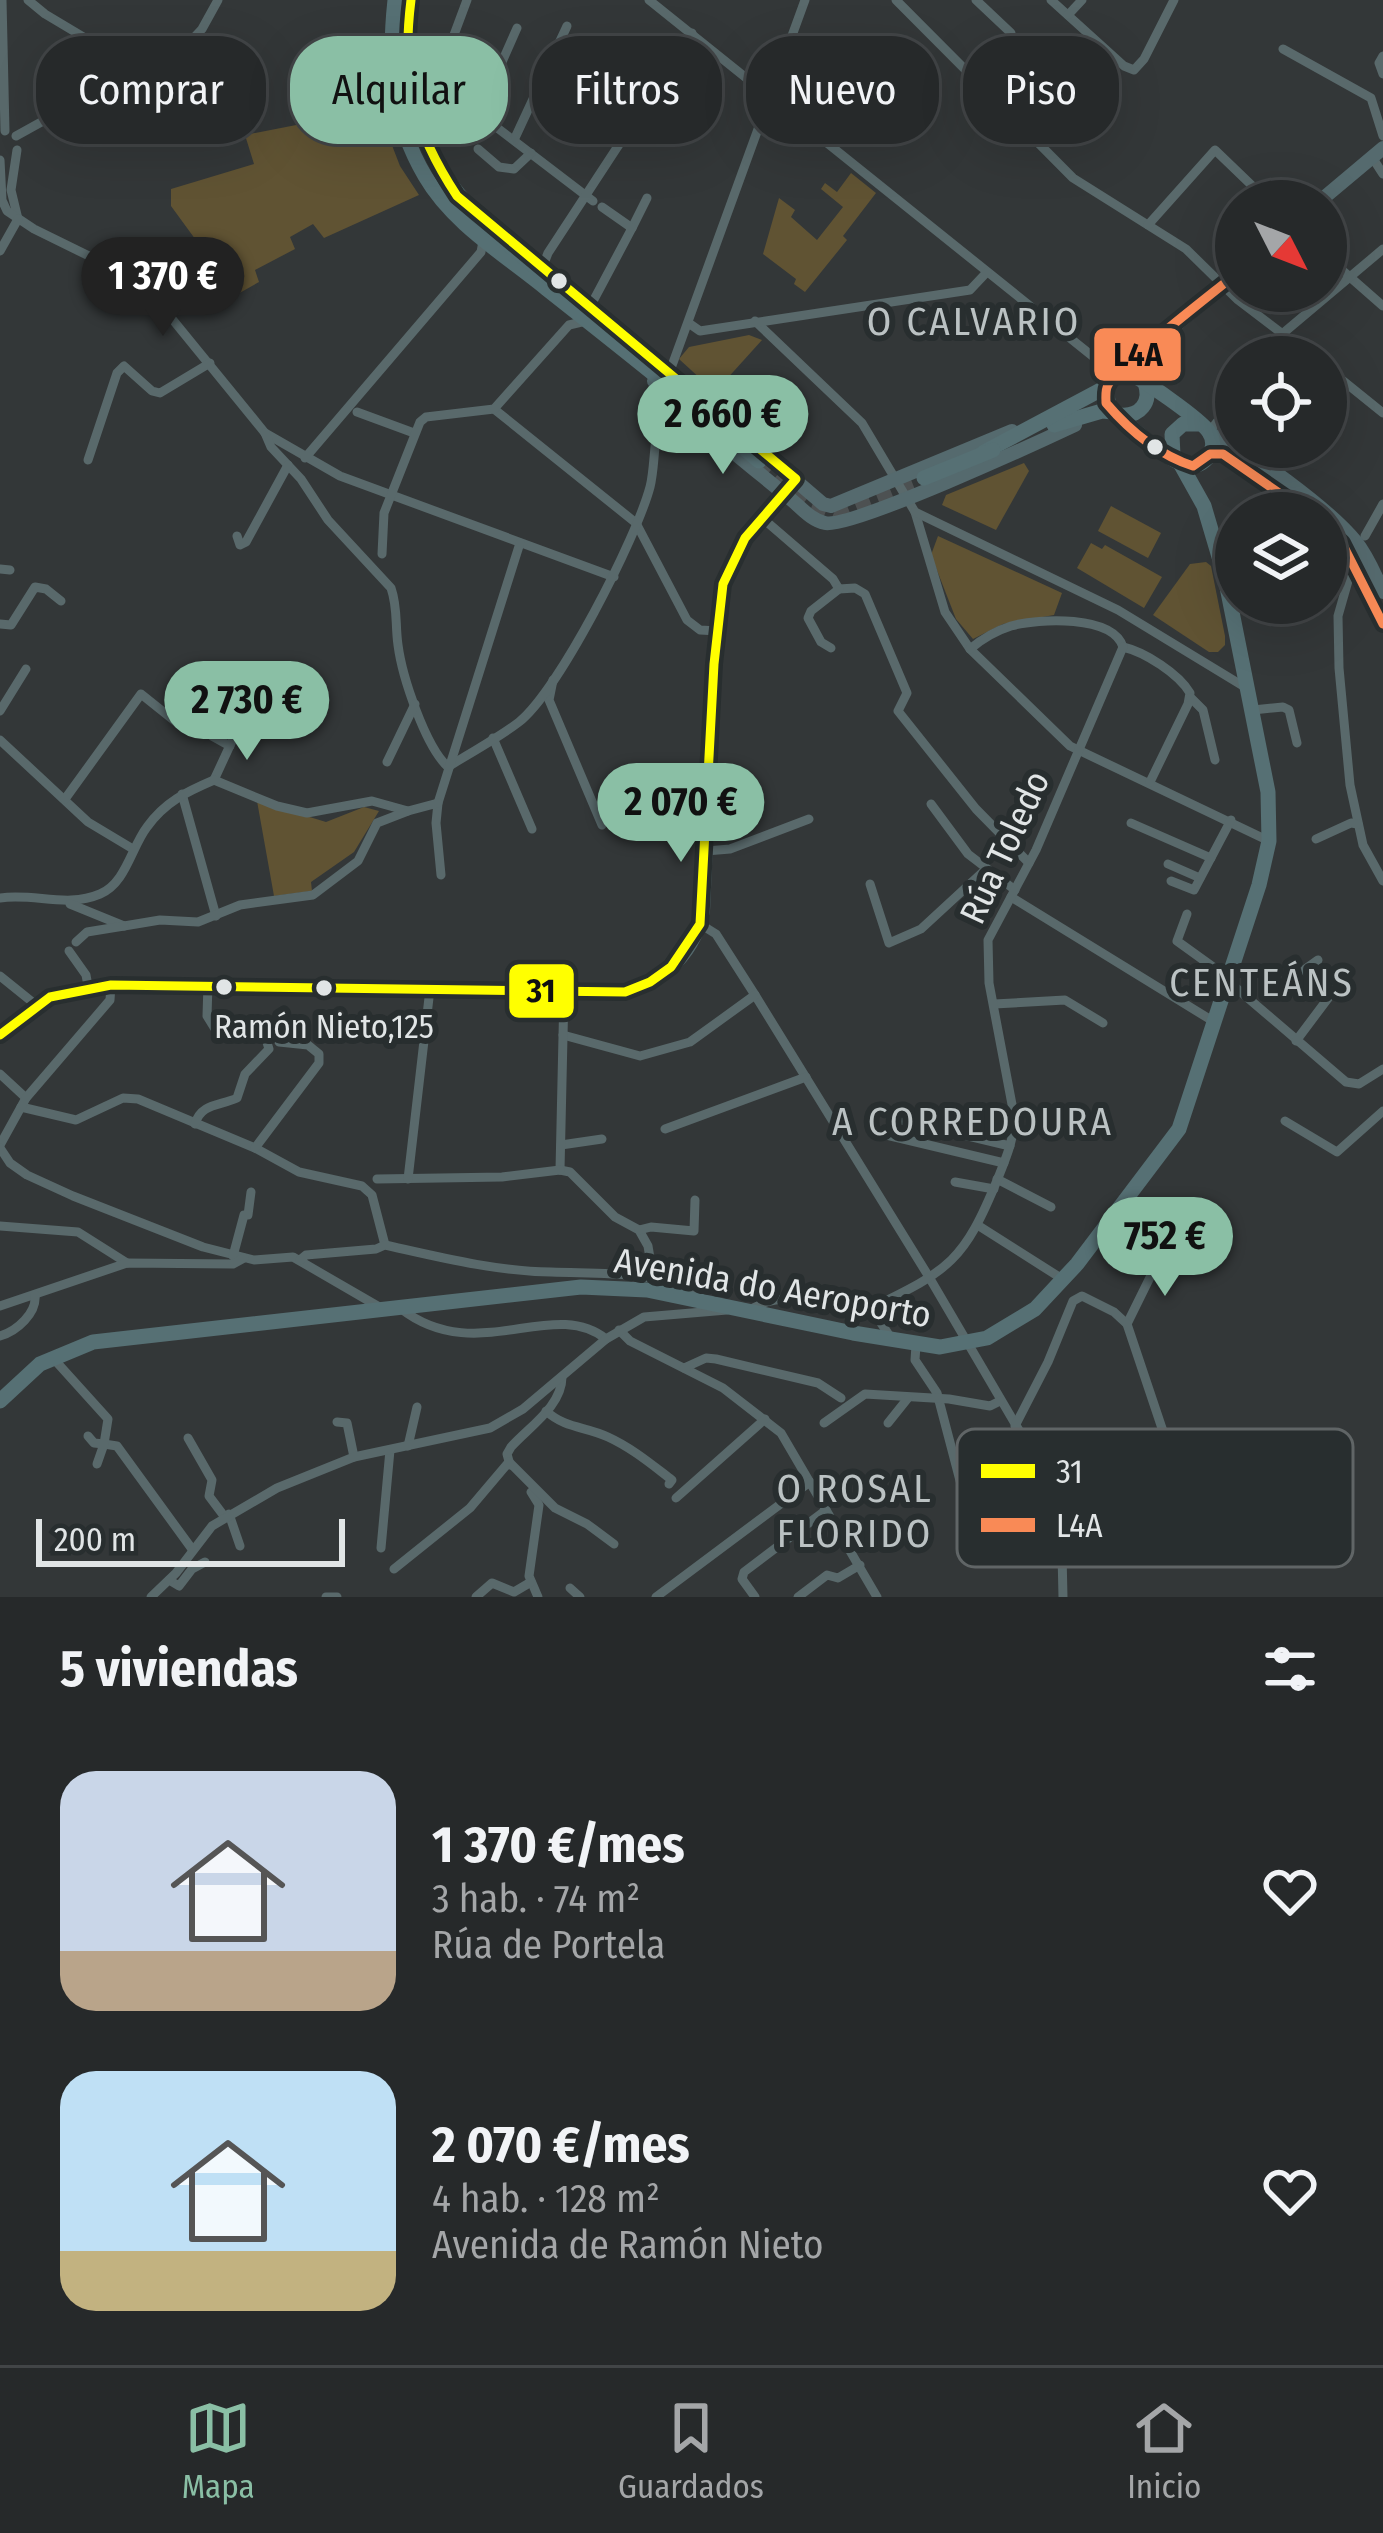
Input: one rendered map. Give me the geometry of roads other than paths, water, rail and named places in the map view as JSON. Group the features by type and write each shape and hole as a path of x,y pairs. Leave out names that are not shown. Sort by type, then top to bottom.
{"main road":[{"path":"395,0 391,67 395,105 428,182 482,238 542,276"},
{"path":"408,36 411,0"},
{"path":"425,144 457,196 812,518 829,524 855,518 1073,426 1083,417"},
{"path":"1345,180 1377,153"},
{"path":"1201,502 1106,403 1111,381 1123,364 1215,292"},
{"path":"634,352 670,371 823,504 832,506 1028,426"},
{"path":"924,478 1070,418 1133,415 1143,408 1148,395 1143,381 1144,352"},
{"path":"984,452 1127,373 1332,517 1355,541 1383,592"},
{"path":"676,396 759,460"},
{"path":"1177,459 1170,441 1177,428 1206,430"},
{"path":"1206,430 1208,458"},
{"path":"1146,441 1193,466 1227,455 1279,492"},
{"name":"Avenida do Aeroporto","path":"1201,502 1208,458"},
{"name":"Avenida do Aeroporto","path":"0,1401 28,1372 52,1357 119,1337 580,1286 647,1290 916,1345 968,1343 1023,1318 1064,1280 1175,1137 1216,1023 1224,976 1259,885 1269,841 1268,792 1249,690 1230,664 1201,502 1177,459"},
{"path":"0,1035 36,1005 88,986 564,992 625,992 642,987 680,959 700,924 723,584 761,517 796,479"},
{"path":"1347,537 1355,541"},
{"path":"1355,541 1353,562 1383,624"}],"street":[{"path":"0,250 18,219 11,190 16,150 7,133 2,0"},
{"path":"28,0 82,36"},
{"path":"195,36 218,0"},
{"path":"454,36 467,0"},
{"path":"649,0 746,76"},
{"path":"793,36 805,0"},
{"path":"896,0 1073,178 1215,269"},
{"path":"976,0 1011,33"},
{"path":"987,10 997,0"},
{"path":"1051,0 1133,70 1144,59 1174,0"},
{"path":"1068,15 1082,0"},
{"path":"514,140 567,26"},
{"path":"517,28 479,114 632,228"},
{"path":"1283,49 1371,98 1383,136"},
{"path":"1383,56 1379,63 1383,74"},
{"path":"7,133 36,117"},
{"path":"542,276 594,201 622,144"},
{"path":"670,371 755,144"},
{"path":"830,144 1111,381"},
{"path":"478,149 500,166 514,169 531,153"},
{"path":"16,150 0,158 2,200 18,219 142,282 265,433 328,520 391,588 398,651 415,704 439,758 448,767"},
{"path":"1148,225 1215,150 1246,180"},
{"path":"1377,153 1383,174"},
{"path":"382,554 384,513 414,434 426,417 494,409 569,325 588,314 647,198"},
{"path":"305,458 481,252 482,238"},
{"path":"1261,312 1282,335 1383,249"},
{"path":"690,324 700,331 970,290 987,272"},
{"path":"1347,274 1383,306"},
{"name":"Rúa Toledo","path":"755,321 856,414 915,512 945,612 970,649 1077,749 1029,863 987,946 1014,1115 1004,1163 979,1226 958,1254 929,1277 871,1308"},
{"path":"88,460 117,373 124,366 160,393 210,363"},
{"path":"1347,384 1383,413"},
{"path":"448,767 528,713 553,678 614,577 650,488 660,414 676,396"},
{"path":"494,409 636,523 687,620 700,629 718,631"},
{"path":"357,412 414,434"},
{"path":"1206,430 1215,420"},
{"path":"265,433 305,458 390,495 614,577"},
{"path":"237,536 240,545 246,542 289,465"},
{"path":"1355,541 1383,504"},
{"path":"915,512 1230,664"},
{"path":"761,517 839,589"},
{"path":"441,875 438,803 520,543"},
{"path":"1353,562 1338,616 1339,668 1358,824 1363,845 1383,881"},
{"path":"0,624 10,625 35,587 61,601"},
{"path":"831,648 821,641 808,618 839,589 855,588 865,594 907,693 898,711 976,809 1029,863"},
{"path":"970,649 995,631 1018,624 1098,623 1118,634 1124,647 1077,749 1269,841"},
{"path":"1124,647 1185,684 1190,698 1203,710 1215,760"},
{"path":"0,712 26,669"},
{"path":"553,678 549,700 602,825"},
{"path":"64,799 141,694 182,725"},
{"path":"1150,782 1190,698"},
{"path":"387,762 415,704"},
{"path":"1253,710 1288,710 1297,743"},
{"path":"70,904 112,888 164,807 214,780 238,726"},
{"path":"212,736 230,746"},
{"path":"493,738 532,829"},
{"path":"0,740 88,822 133,849"},
{"path":"214,780 307,813 372,801 408,811"},
{"path":"182,794 216,916"},
{"path":"88,986 72,946 87,932 160,920 198,922 240,905 313,895 358,861 377,823 438,803"},
{"path":"931,804 968,854 1013,893 1216,1023"},
{"path":"706,851 730,848 809,819"},
{"path":"1172,881 1194,890 1231,820"},
{"path":"1131,823 1211,858"},
{"path":"1316,839 1358,824"},
{"path":"1168,864 1200,878"},
{"path":"870,884 889,943 921,929 985,870"},
{"path":"0,898 33,895 124,926"},
{"path":"1187,914 1177,941 1296,1041 1353,1085 1383,1070"},
{"path":"700,924 716,934 755,995 1017,1429"},
{"path":"1296,1041 1329,997 1304,970 1318,960"},
{"path":"0,976 36,1005"},
{"path":"196,1124 206,1107 237,1098 245,1074 269,1049 265,1036 215,1029 207,1016 208,984"},
{"path":"111,985 110,1000 23,1102 0,1147 10,1163 38,1181 167,1235 239,1257 300,1260 333,1283 455,1334 472,1336 551,1324 586,1327 606,1339"},
{"path":"408,1179 430,989"},
{"path":"560,1170 564,992"},
{"path":"563,1035 640,1057 690,1042 755,995"},
{"path":"994,1004 1065,1000 1102,1023"},
{"path":"254,1148 319,1063 319,1054 308,1045 279,1042"},
{"path":"0,1074 23,1102 76,1120 131,1097 254,1148 298,1172 362,1186 373,1196 385,1245"},
{"path":"664,1130 806,1077"},
{"path":"1285,1121 1337,1152 1383,1111"},
{"path":"893,1118 1010,1146"},
{"path":"878,1133 1004,1163"},
{"path":"561,1145 602,1139"},
{"path":"377,1179 570,1172 615,1217 639,1230 649,1246 653,1276"},
{"path":"956,1182 995,1184 1051,1207"},
{"path":"0,1306 127,1263 233,1264 239,1257 251,1192"},
{"path":"639,1230 694,1231 695,1199"},
{"path":"0,1226 78,1232 127,1263"},
{"path":"979,1226 1064,1280"},
{"path":"300,1260 385,1245 488,1266 653,1276 698,1289 699,1300"},
{"path":"1127,1324 1163,1251"},
{"path":"0,1336 20,1326 35,1305 35,1294"},
{"path":"1015,1426 1073,1301 1082,1296 1127,1324 1162,1429"},
{"path":"151,1597 227,1515 300,1477 354,1457 490,1429 524,1409 606,1339 656,1313 716,1313 783,1299 871,1308 893,1341"},
{"path":"619,1330 630,1341 724,1388 792,1445 877,1597"},
{"path":"916,1345 915,1360 939,1399 957,1469"},
{"path":"52,1357 107,1419 97,1464"},
{"path":"684,1368 706,1358 716,1359 818,1383 841,1398"},
{"path":"394,1569 470,1508 508,1462 511,1447 546,1412 562,1389 562,1377"},
{"path":"824,1424 865,1394 990,1406 1000,1401"},
{"path":"888,1423 908,1398"},
{"path":"408,1446 417,1407"},
{"path":"546,1412 565,1426 605,1435 633,1450 672,1480 669,1484"},
{"path":"676,1498 765,1419"},
{"path":"337,1422 347,1423 354,1457"},
{"path":"88,1436 94,1443 117,1446 192,1549"},
{"path":"188,1438 212,1480 209,1496 227,1515 240,1546"},
{"path":"381,1548 390,1450"},
{"path":"508,1462 555,1508 614,1544"},
{"path":"508,1462 539,1504 531,1582 538,1597"},
{"path":"656,1597 810,1482"},
{"path":"755,1597 742,1580 744,1572 826,1510"},
{"path":"169,1580 179,1586 192,1569 206,1562"},
{"path":"798,1597 827,1575 838,1578 860,1565"},
{"path":"1061,1567 1063,1597"},
{"path":"476,1597 492,1583 514,1592 531,1582"},
{"path":"570,1588 580,1597"},
{"path":"326,1597 337,1597"}],"tunnel":[{"path":"759,461 808,502 835,513 924,478"}],"place":[{"name":"Ramón Nieto,125","path":"324,988"}],"district":[{"name":"O CALVARIO","path":"974,321"},
{"name":"CENTEÁNS","path":"1262,982"},
{"name":"A CORREDOURA","path":"973,1121"},
{"name":"O ROSAL FLORIDO","path":"855,1510"}]}
